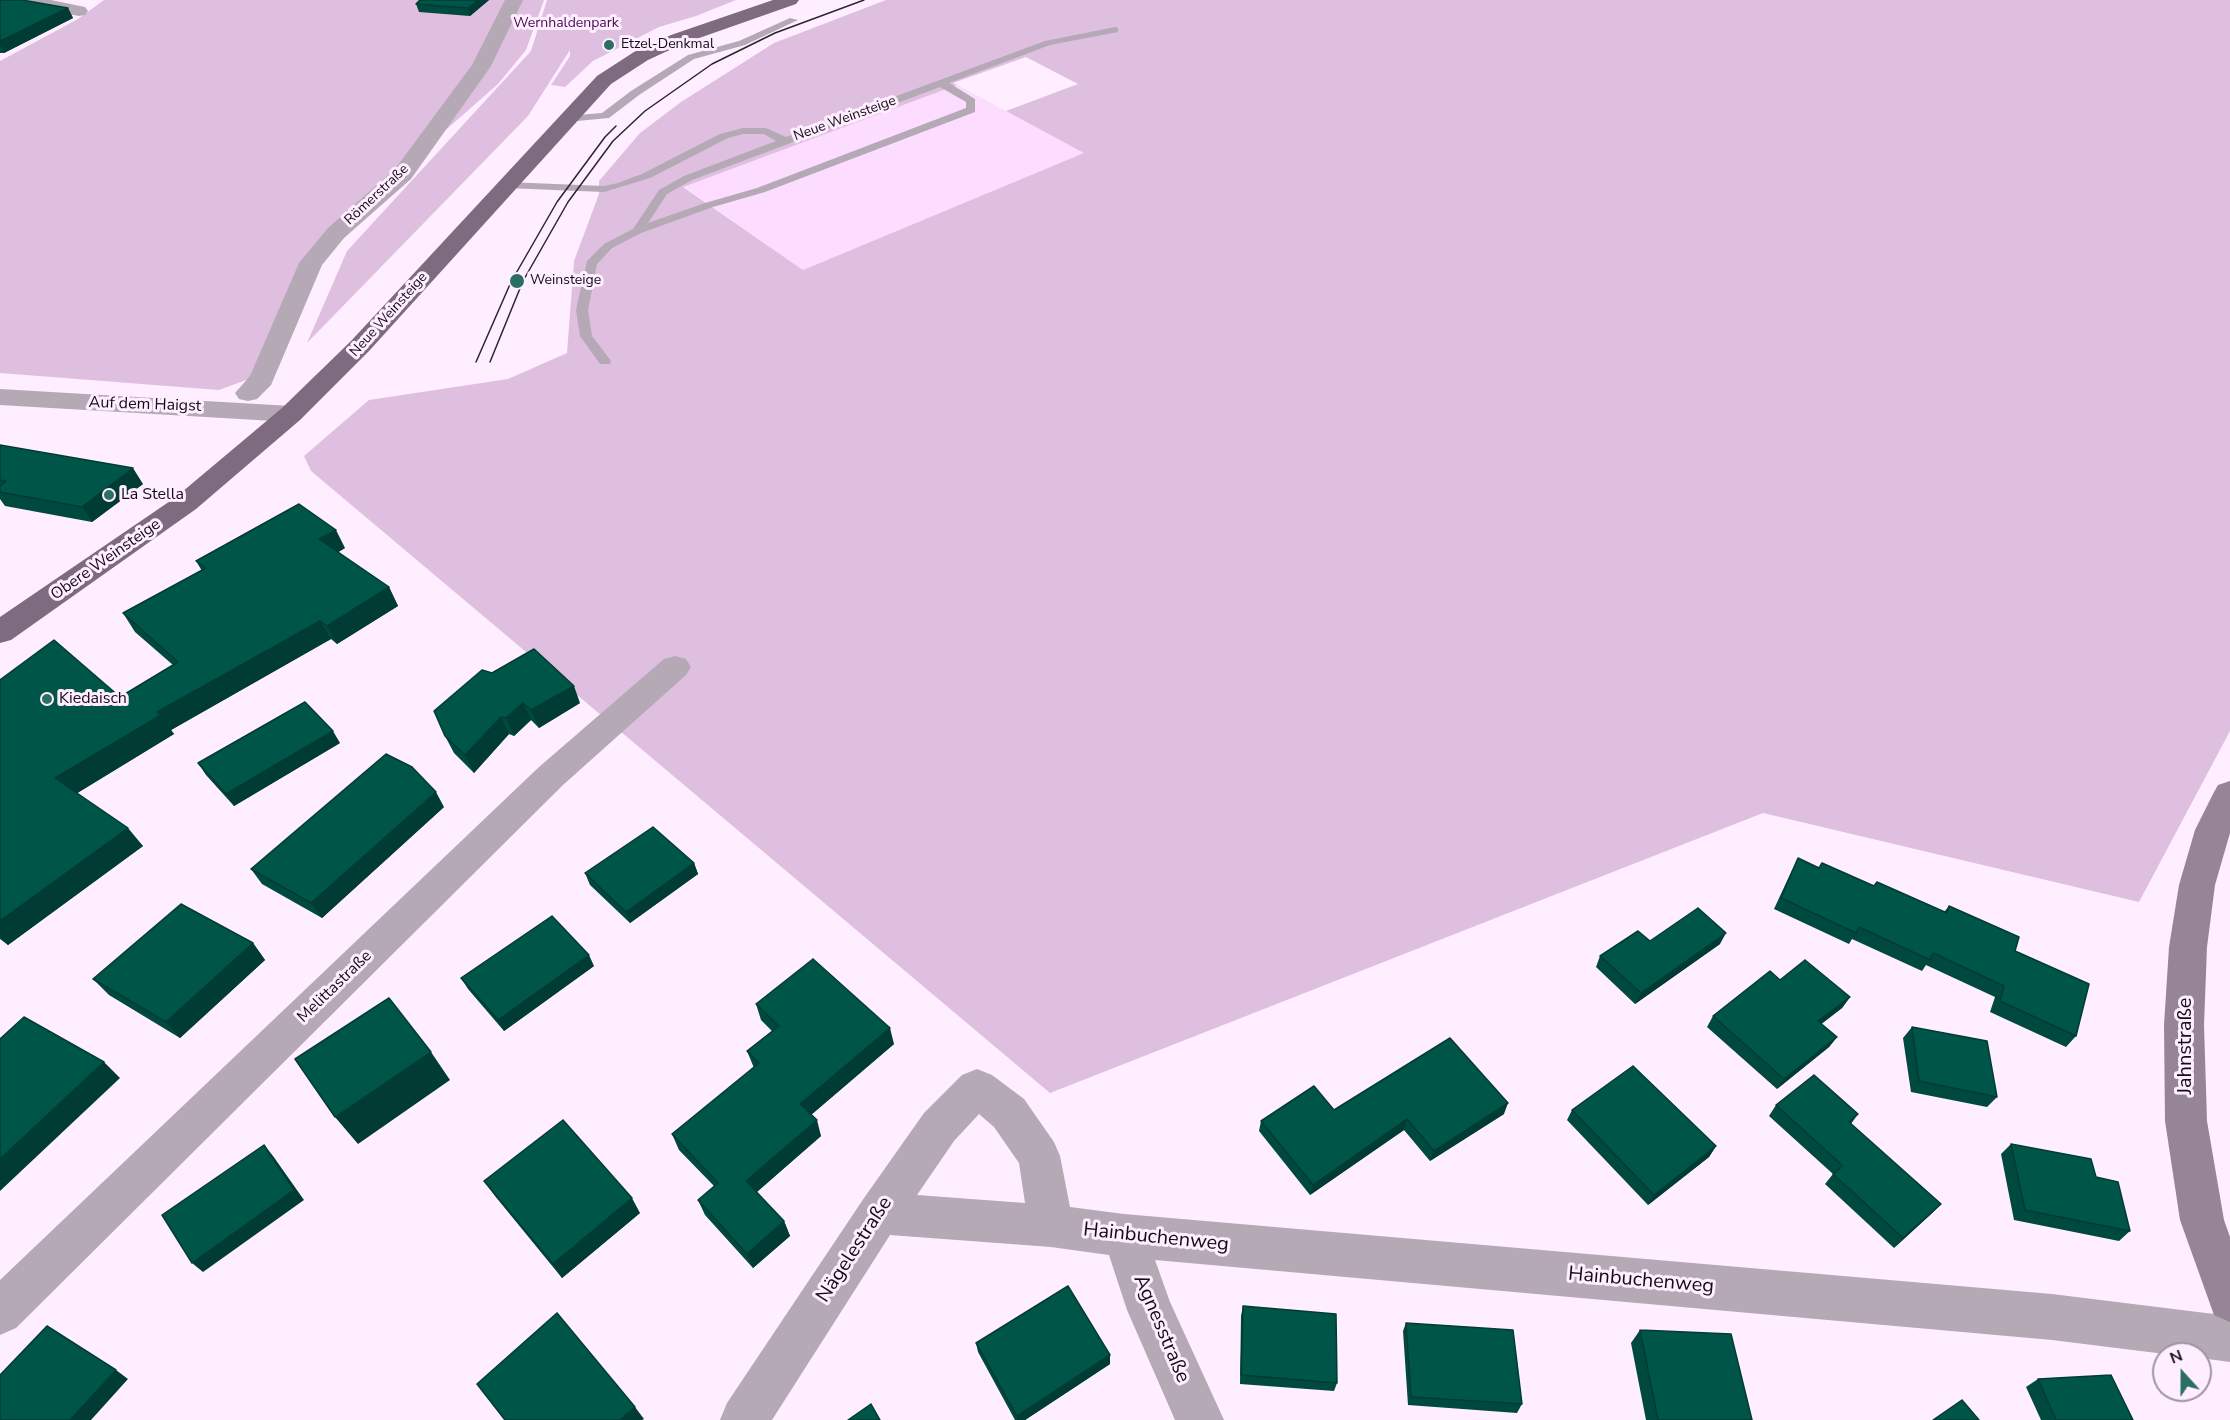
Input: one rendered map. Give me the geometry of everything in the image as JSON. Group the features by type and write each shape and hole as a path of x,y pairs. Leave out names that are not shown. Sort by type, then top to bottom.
{"main road":[{"name":"Neue Weinsteige","path":"291,414 360,346 604,80 641,56 688,35 790,0"},
{"name":"Obere Weinsteige","path":"0,632 186,503 291,414"},
{"name":"Jahnstraße","path":"2230,794 2213,830 2197,885 2188,948 2184,1025 2186,1121 2200,1209 2230,1299"}],"street":[{"path":"23,0 79,11"},
{"name":"Römerstraße","path":"248,393 262,379 311,263 336,233 403,174 481,66 514,0"},
{"name":"Auf dem Haigst","path":"0,397 291,414"},
{"name":"Melittastraße","path":"0,1312 551,777 675,667"},
{"name":"Nägelestraße","path":"744,1420 879,1213 939,1127 977,1088 1009,1113 1039,1156 1051,1226"},
{"name":"Hainbuchenweg","path":"879,1213 1051,1226 1124,1236 2052,1317 2230,1339"},
{"name":"Agnesstraße","path":"1124,1236 1150,1310 1200,1420"}],"lane":[{"path":"566,119 605,116 635,93 691,57 742,43 793,20"},
{"name":"Neue Weinsteige","path":"506,185 604,189 646,176 724,136 743,131 766,131 785,141 1048,43 1115,30"},
{"path":"605,361 586,336 582,309 591,262 608,246 637,231 709,205 761,190 972,110 971,101 941,83"},
{"path":"637,231 663,192 688,178 785,141"}],"shaded area":[{"path":"957,85 1085,153 803,270 683,186"}],"green space":[{"path":"104,0 544,0 526,50 498,84 323,238 257,376 219,390 0,373 0,61 78,19"},
{"name":"Wernhaldenpark","path":"547,0 736,0 696,16 659,27 593,61 565,87 551,85 570,56 570,50 528,116 307,343 347,251 531,51"},
{"path":"886,0 2230,0 2230,731 2139,902 1763,813 1050,1093 311,471 304,456 369,400 508,379 567,353 574,261 599,194 599,181 640,133 681,102 774,43","holes":["1026,57 1078,84 1006,111 1084,153 803,270 683,187"]}],"building":[{"path":"0,0 22,0 68,8 0,41"},
{"path":"420,0 478,0 468,8 416,4"},
{"path":"0,445 133,468 82,507 0,492 0,486 6,481 0,480"},
{"path":"299,504 336,530 319,539 389,587 327,626 320,621 157,712 161,715 55,778 128,828 0,921 0,680 54,640 120,697 178,662 123,613 206,568 196,561"},
{"path":"534,649 574,686 531,710 523,703 506,718 501,717 465,755 445,736 434,711 482,670 492,673"},
{"path":"305,702 333,731 226,794 198,763"},
{"path":"386,754 412,767 436,792 311,903 251,869"},
{"path":"653,827 694,863 626,912 585,873"},
{"path":"1798,858 1819,868 1822,863 1874,886 1877,882 1947,913 1949,906 2019,937 2015,951 2089,984 2076,1036 2000,1001 2004,986 1933,953 1930,960 1859,927 1856,933 1781,898"},
{"path":"181,904 253,943 166,1022 93,979"},
{"path":"1698,908 1726,933 1641,993 1600,956 1638,931 1650,941"},
{"path":"552,916 589,955 498,1020 461,978"},
{"path":"813,959 890,1028 800,1104 817,1120 746,1181 784,1221 747,1254 698,1200 718,1183 672,1134 759,1063 747,1051 779,1026 756,1004"},
{"path":"1805,960 1850,997 1818,1021 1837,1037 1784,1079 1713,1016 1770,971 1780,980"},
{"path":"389,998 431,1052 335,1117 295,1059"},
{"path":"24,1017 104,1062 0,1159 0,1039"},
{"path":"1912,1027 1987,1041 1997,1097 1919,1081"},
{"path":"1450,1038 1508,1103 1434,1151 1407,1119 1313,1185 1261,1121 1314,1086 1334,1110"},
{"path":"1633,1066 1716,1146 1654,1195 1572,1110"},
{"path":"1814,1075 1858,1114 1849,1122 1941,1204 1903,1238 1833,1174 1843,1166 1776,1105"},
{"path":"563,1120 632,1198 553,1264 484,1181"},
{"path":"2011,1144 2091,1159 2096,1177 2118,1182 2130,1231 2025,1210"},
{"path":"264,1145 294,1190 192,1263 162,1215"},
{"path":"1068,1286 1110,1355 1017,1416 976,1343"},
{"path":"1243,1306 1336,1314 1337,1383 1241,1375"},
{"path":"557,1313 635,1407 620,1420 505,1420 477,1384"},
{"path":"1406,1323 1513,1330 1522,1404 1411,1397"},
{"path":"47,1326 116,1370 70,1420 0,1420 0,1375"},
{"path":"1640,1330 1731,1334 1752,1420 1658,1420"},
{"path":"2111,1375 2133,1420 2056,1420 2038,1379"},
{"path":"1962,1400 1979,1420 1933,1420"},
{"path":"871,1404 880,1420 848,1420"}],"tram line":[{"path":"490,362 523,281 568,202 613,141 645,111 712,64 775,33 864,0"},
{"path":"476,362 511,282 557,202 605,137 616,126"}],"place":[{"name":"Etzel-Denkmal","path":"609,45"},
{"name":"Weinsteige","path":"517,281"},
{"name":"La Stella","path":"109,495"},
{"name":"Kiedaisch","path":"47,699"}]}
